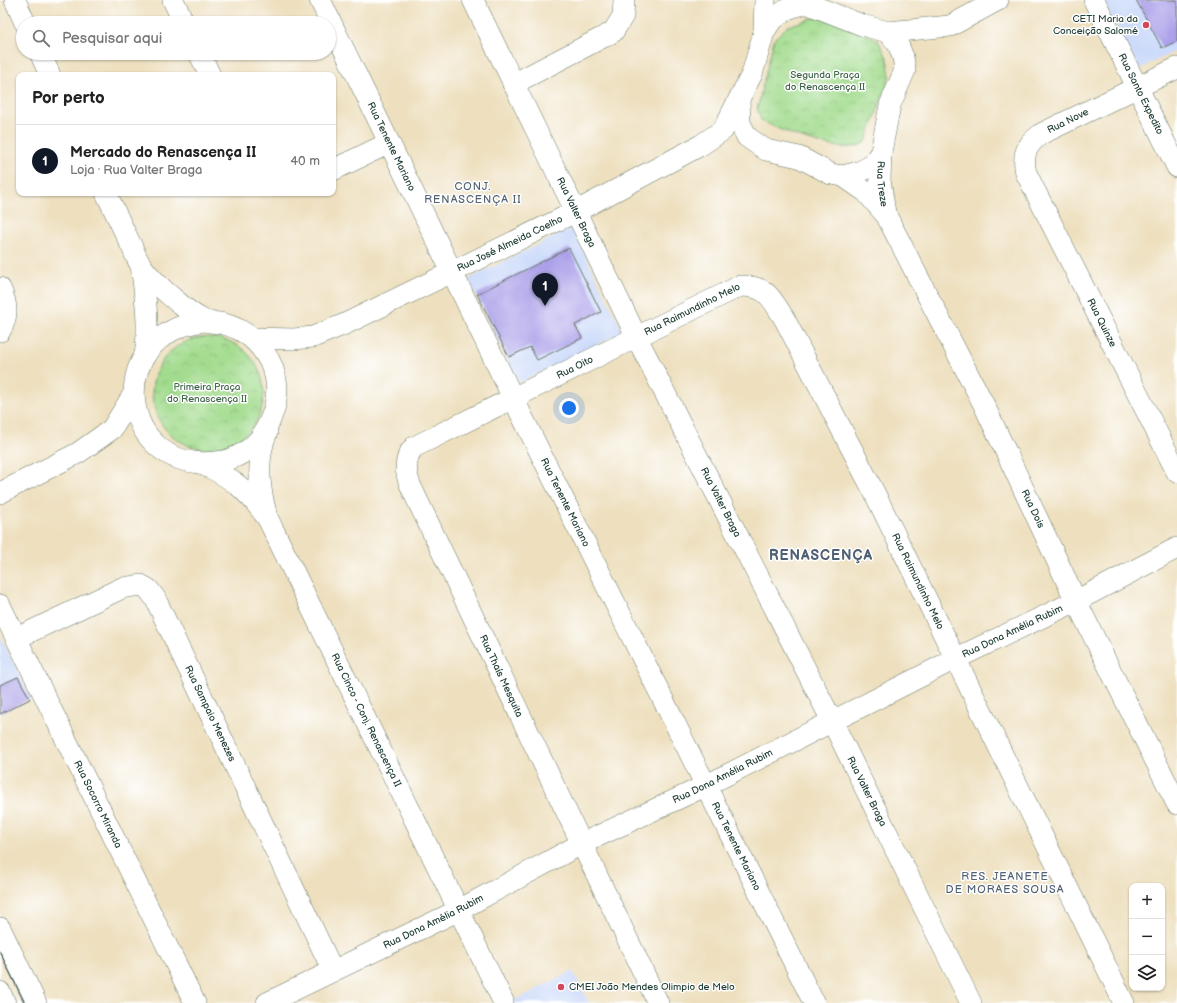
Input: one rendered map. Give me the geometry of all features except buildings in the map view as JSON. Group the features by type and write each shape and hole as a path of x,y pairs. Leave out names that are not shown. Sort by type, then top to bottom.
{"street":[{"path":"14,0 22,16"},
{"path":"173,0 181,16"},
{"name":"Rua Tenente Mariano","path":"320,0 328,16"},
{"name":"Rua Valter Braga","path":"473,0 636,338 832,721 971,1003"},
{"path":"513,84 613,32 623,16 624,0"},
{"path":"764,32 765,0"},
{"path":"764,32 771,21 787,9 806,3 812,3 862,25 888,32 950,26 998,0"},
{"name":"Rua Santo Expedito","path":"1094,0 1177,167"},
{"name":"Rua José Almeida Coelho","path":"253,338 294,339 313,337 345,324 576,212 701,145 723,130 752,74 764,32"},
{"name":"Rua Treze","path":"886,215 880,180 881,152 890,105 905,70 903,56 898,44 888,32"},
{"name":"Rua Tenente Mariano","path":"336,33 513,398 814,1003"},
{"path":"43,60 49,72"},
{"path":"202,60 208,72"},
{"name":"Rua Nove","path":"1026,173 1024,152 1035,138 1177,68"},
{"path":"739,99 740,123 747,137 766,150 799,157 831,174 843,176 859,172 871,166 881,152"},
{"path":"336,169 389,143"},
{"name":"Rua Quinze","path":"1026,173 1177,472"},
{"path":"843,176 866,192 886,215"},
{"path":"107,196 141,265 154,280 181,305 204,321"},
{"name":"Rua Dois","path":"886,215 984,405 1076,601 1177,804"},
{"path":"141,265 146,305 147,344 145,355"},
{"name":"Rua Raimundinho Melo","path":"636,338 740,286 754,286 769,295 784,318 874,492 1124,1003"},
{"path":"0,288 5,299 7,311 7,317 0,331"},
{"path":"268,520 261,496 260,461 262,444 273,418 277,399 276,380 270,362 253,338 225,324 204,321 189,323 160,337 145,355 137,371 133,395 139,422 150,438 164,452 182,460 202,464 224,462 245,452 262,437 273,418"},
{"name":"Rua Oito","path":"513,398 636,338"},
{"path":"0,493 78,453 112,428 133,395"},
{"name":"Rua Thaís Mesquita","path":"513,398 414,447 407,457 406,473 412,489 658,1003"},
{"name":"Rua Cinco - Conj. Renascença II","path":"202,464 217,471 242,488 255,501 268,520 503,1001"},
{"name":"Rua Dona Amélia Rubim","path":"267,1003 459,910 581,844 705,786 955,659 1076,601 1177,548"},
{"name":"Rua Sampaio Menezes","path":"17,638 122,588 141,584 148,589 163,615 333,970"},
{"name":"Rua Socorro Miranda","path":"0,605 195,1003"},
{"path":"0,928 36,1003"},
{"path":"0,992 5,1003"}],"shaded area":[{"name":"CETI Maria da Conceição Salomé","path":"1102,0 1177,0 1177,50 1138,70"},
{"path":"572,228 623,332 519,383 468,279"},
{"path":"0,635 31,699 0,714"},
{"name":"CMEI João Mendes Olimpio de Melo","path":"573,971 589,1003 509,1003"}],"green space":[{"name":"Segunda Praça do Renascença II","path":"813,18 824,18 877,39 887,57 890,76 866,142 858,146 831,146 793,135 761,120 757,109 774,39 788,26"},
{"name":"Primeira Praça do Renascença II","path":"208,337 219,338 229,342 239,347 247,354 254,362 259,372 263,382 263,404 259,414 254,424 247,432 239,439 229,444 219,448 208,449 197,448 187,444 177,439 169,432 162,424 157,414 153,404 152,393 153,382 157,372 162,362 169,354 177,347 187,342 197,338"}],"tram line":[{"path":"0,952 25,1003"}],"place":[{"name":"CETI Maria da Conceição Salomé","path":"1146,25"},
{"name":"Mercado do Renascença II","path":"545,306"},
{"name":"CMEI João Mendes Olimpio de Melo","path":"561,987"}],"district":[{"name":"CONJ. RENASCENÇA II","path":"473,192"},
{"name":"RENASCENÇA","path":"821,555"},
{"name":"RES. JEANETE DE MORAES SOUSA","path":"1005,882"}]}
